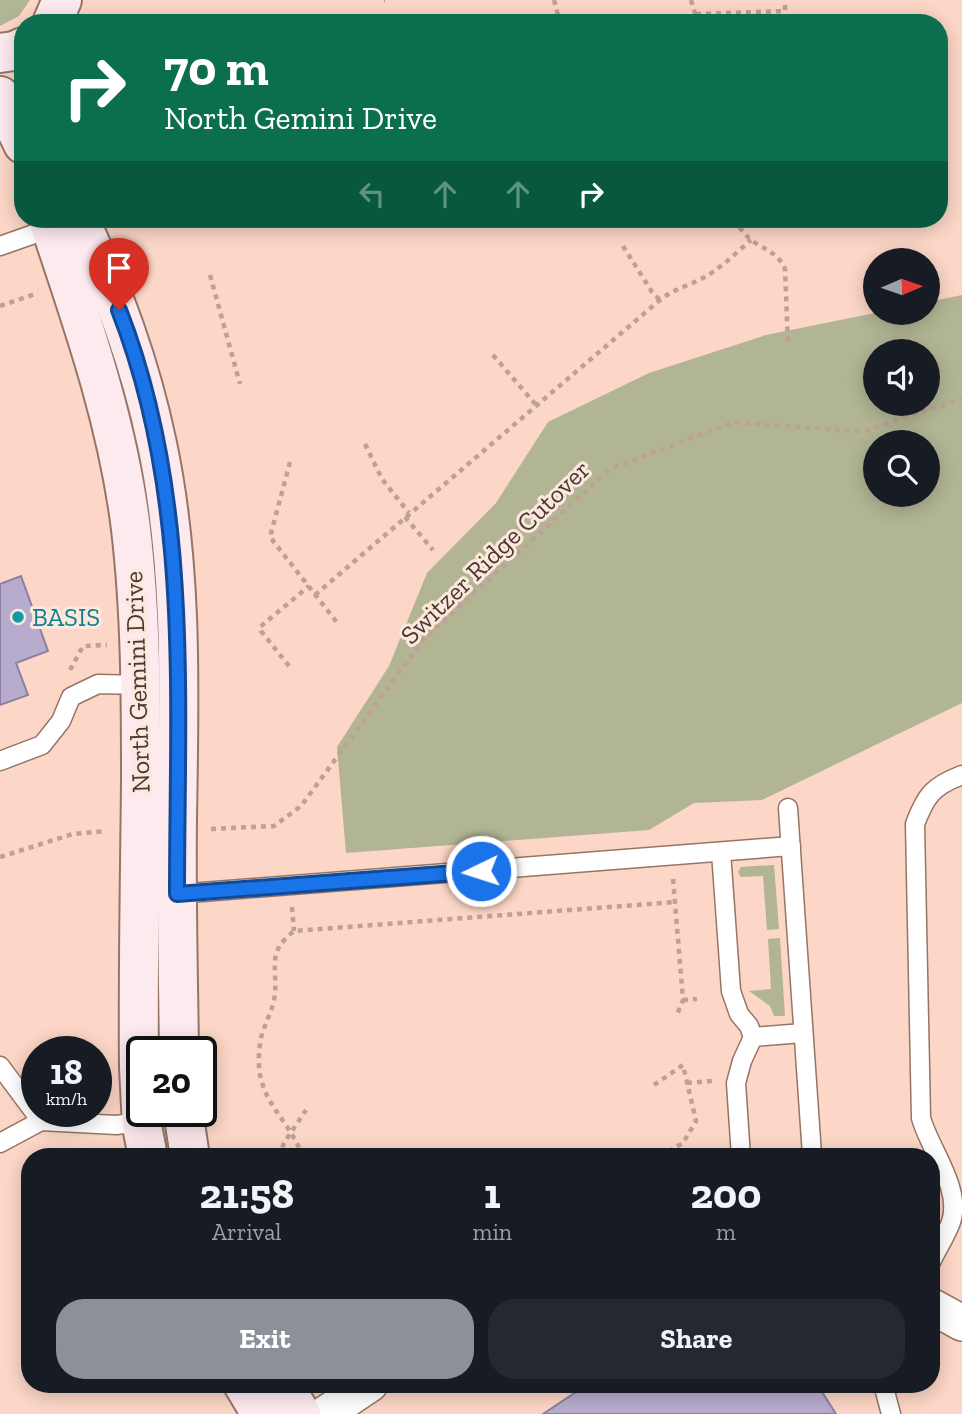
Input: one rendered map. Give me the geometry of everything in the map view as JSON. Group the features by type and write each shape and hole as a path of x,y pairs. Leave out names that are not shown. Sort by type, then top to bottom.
{"street":[{"path":"0,96 14,125"},
{"name":"North Gemini Drive","path":"61,228 113,428 131,527 139,605 141,685 138,950 145,1139"},
{"name":"North Gemini Drive","path":"63,228 127,330 157,445 170,524 174,558 178,678 179,1036"},
{"path":"185,1127 189,1148"},
{"path":"940,1311 962,1323"},
{"path":"248,1393 261,1414"},
{"path":"288,1393 301,1414"},
{"path":"325,1414 356,1393"}],"lane":[{"path":"0,246 44,228"},
{"path":"0,761 42,745 61,721 71,697 98,684 141,685"},
{"path":"932,1148 920,1118 915,824 931,791 962,775"},
{"path":"788,808 811,1148"},
{"path":"177,894 791,846"},
{"path":"721,852 730,992 753,1037 741,1061 736,1083 740,1148"},
{"path":"753,1037 803,1033"},
{"path":"0,1066 21,1094"},
{"path":"112,1125 145,1139"},
{"path":"0,1143 30,1127"},
{"path":"940,1166 953,1203 951,1221 940,1244"},
{"path":"885,1393 891,1414"}],"path":[{"path":"691,0 696,14 785,11 785,0"},
{"path":"741,228 751,240 776,255 785,269 788,345"},
{"path":"315,595 660,300 679,287 716,270 751,240"},
{"path":"622,246 660,300"},
{"path":"210,275 240,384"},
{"path":"0,306 45,291"},
{"path":"493,355 536,405"},
{"name":"Switzer Ridge Cutover","path":"202,830 274,826 301,806 424,639 610,469 734,422 862,432 962,399"},
{"path":"365,444 382,480 433,550"},
{"path":"290,462 270,537 340,625"},
{"path":"289,666 260,627 309,586"},
{"path":"69,671 83,646 118,645"},
{"path":"0,857 73,834 117,830"},
{"path":"672,857 683,1000 676,1017"},
{"path":"299,1148 270,1104 258,1068 262,1032 274,1001 274,959 282,940 294,931 675,902"},
{"path":"683,1000 697,999"},
{"path":"654,1085 682,1065 696,1121 683,1143 674,1148"},
{"path":"687,1083 712,1081"},
{"path":"283,1148 306,1110"}],"green space":[{"path":"0,0 30,0 20,14 14,14 14,19 0,26"},
{"path":"962,295 962,703 762,800 694,803 649,830 346,853 337,747 389,666 427,573 496,503 548,422 649,373 766,335 863,315 863,326 940,326 940,300"},
{"path":"774,865 779,929 767,930 763,876 741,877 738,872 741,867"},
{"path":"780,938 785,1016 774,1016 770,1006 749,991 771,989 768,939"}],"building":[{"name":"BASIS","path":"21,576 48,651 16,663 28,695 0,705 0,584"},
{"path":"574,1393 823,1393 836,1414 543,1414"}],"place":[{"name":"BASIS","path":"18,617"}],"route":[{"path":"119,310 142,383 157,445 174,558 179,703 177,894 481,871"}]}
